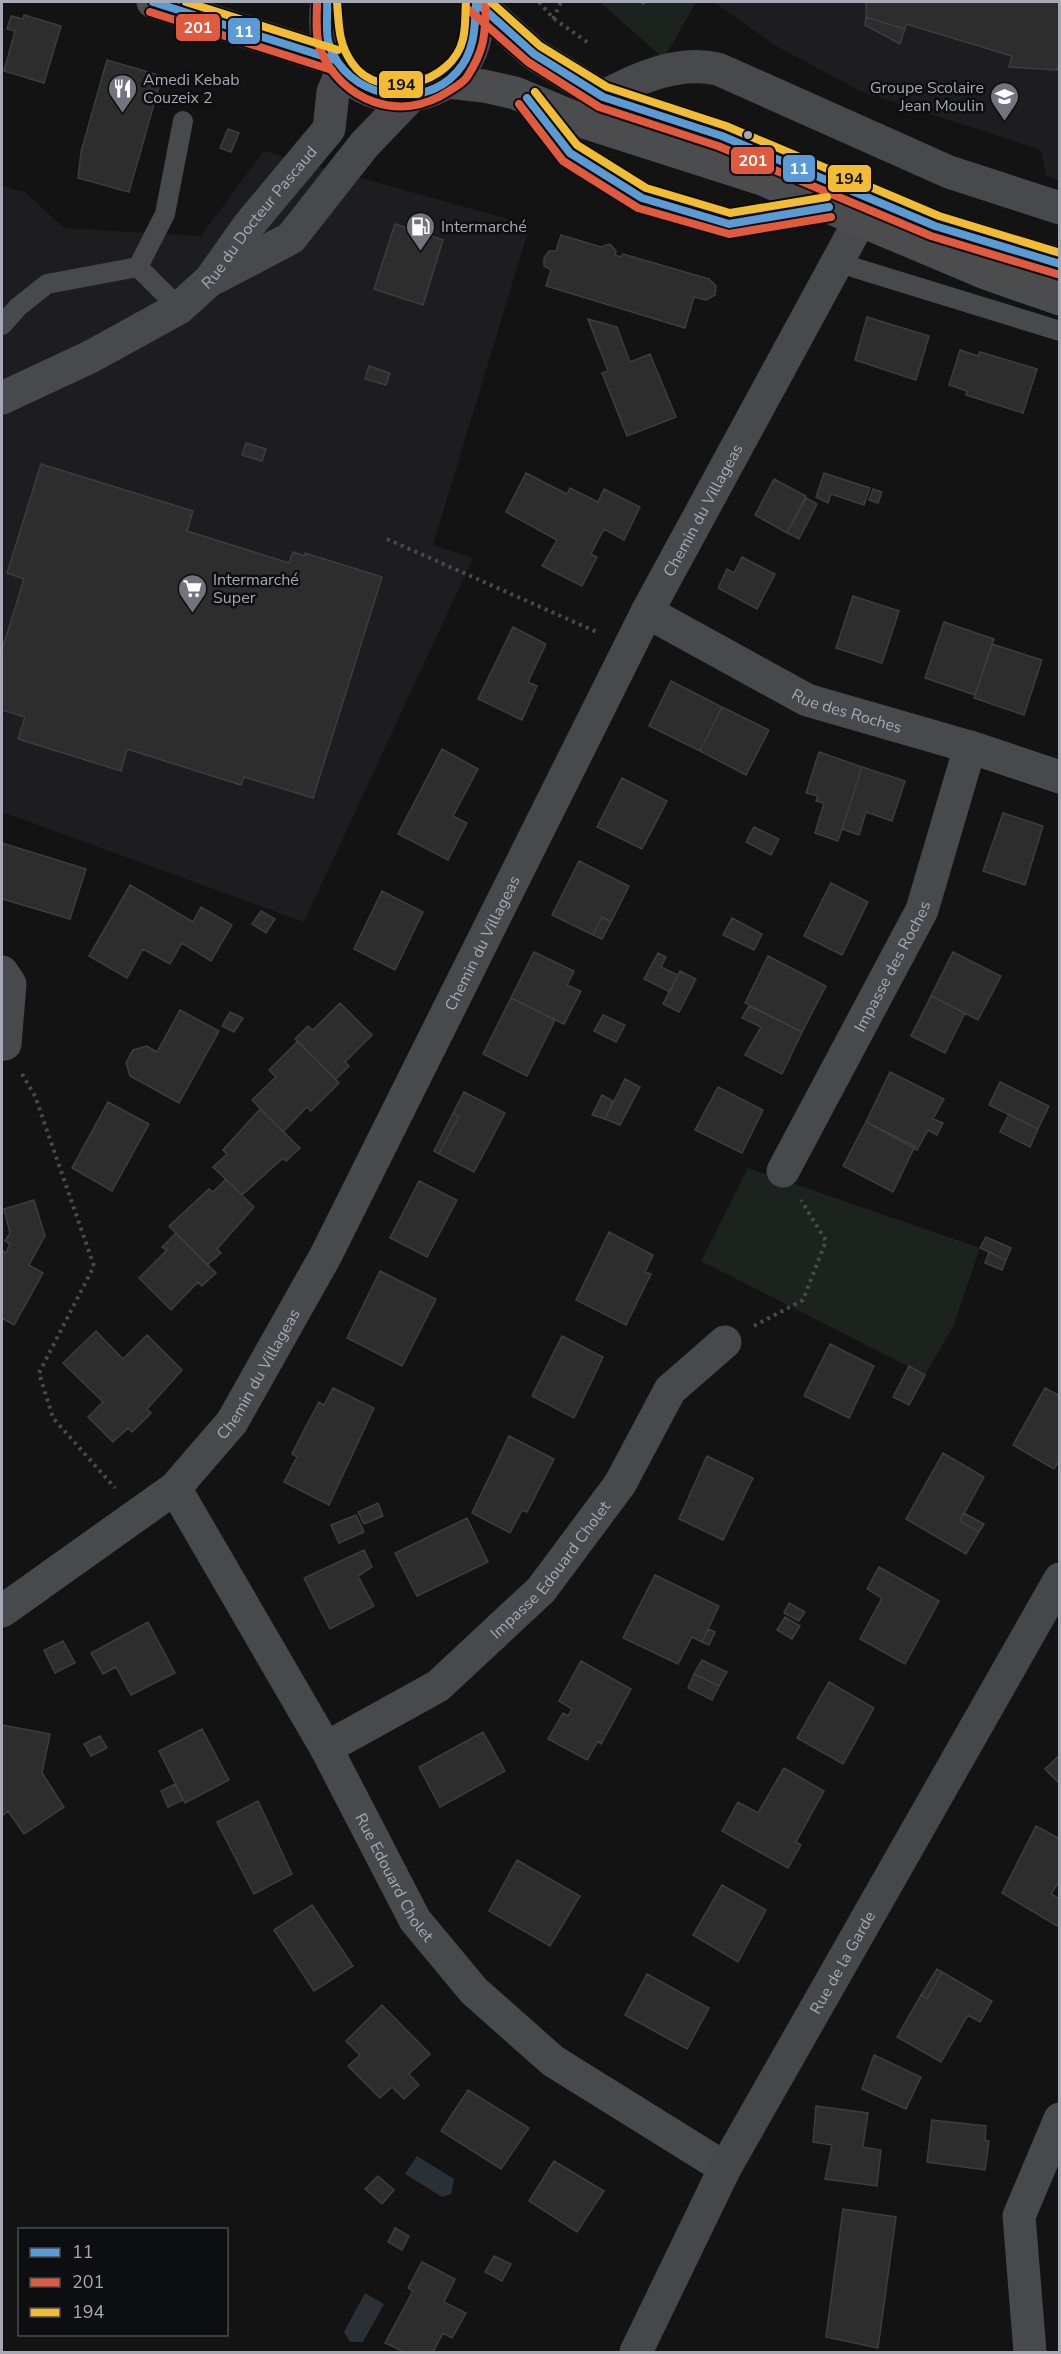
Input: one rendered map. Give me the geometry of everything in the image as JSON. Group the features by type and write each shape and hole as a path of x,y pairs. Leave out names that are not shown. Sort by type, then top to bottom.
{"main road":[{"path":"159,3 199,2"},
{"path":"327,2 325,19 327,40 339,66"},
{"path":"159,3 339,66 367,90 388,96 410,97 429,92 447,82 465,64 475,41 478,22 476,2"},
{"path":"476,2 534,54 603,97 722,136 988,274 1059,299"},
{"path":"447,82 484,86 527,98 586,123 762,179 829,207 866,210 934,226 1059,264"},
{"name":"Rue de la Garde","path":"636,2352 725,2168 1059,1579"}],"street":[{"path":"603,97 637,78 698,65 718,69 949,172 1059,208"},
{"name":"Rue du Docteur Pascaud","path":"210,280 249,225 329,129 333,92 339,66"},
{"name":"Rue du Docteur Pascaud","path":"210,280 291,238 364,145 410,97"},
{"name":"Chemin du Villageas","path":"2,1611 140,1516 176,1488 232,1422 326,1255 647,612 866,210"},
{"path":"2,398 90,357 179,308 210,280"},
{"name":"Rue des Roches","path":"647,612 807,700 970,747 1059,777"},
{"name":"Impasse des Roches","path":"783,1171 922,910 970,747"},
{"path":"2,972 10,984 5,1044"},
{"name":"Impasse Edouard Cholet","path":"326,1748 438,1686 541,1590 620,1484 670,1390 725,1342"},
{"name":"Rue Edouard Cholet","path":"176,1488 326,1748 415,1920 474,1991 553,2061 725,2168"},
{"path":"1030,2352 1019,2216 1059,2119"}],"lane":[{"path":"527,98 570,153 642,198 729,224 829,207"},
{"path":"138,267 165,214 183,121"},
{"path":"839,263 1059,331"},
{"path":"138,267 179,308"},
{"path":"2,325 18,306 47,284 138,267"}],"path":[{"path":"538,2 553,18 591,45"},
{"path":"642,2 646,4 648,2"},
{"path":"387,539 629,647"},
{"path":"5,1044 35,1096 94,1266 39,1373 53,1418 140,1516"},
{"path":"725,1342 802,1300 826,1241 783,1171"}],"shaded area":[{"path":"600,2 696,2 664,59"},
{"name":"Groupe Scolaire Jean Moulin","path":"714,2 1059,2 1059,181 1046,176 1041,150 860,91 776,46"},
{"path":"264,151 530,225 433,545 473,558 304,922 2,812 2,186 25,192 64,228 201,236"},
{"path":"748,1168 980,1248 953,1327 925,1375 701,1261"},
{"path":"417,2156 454,2179 451,2194 442,2197 405,2174"},
{"path":"365,2293 384,2304 363,2342 350,2342 344,2332"}],"building":[{"path":"866,2 1060,2 1060,60 1057,70 1009,67 1012,56 906,24 905,29 866,17"},
{"path":"24,15 61,26 44,83 4,71 15,31 7,29 11,16 23,19"},
{"path":"866,17 905,29 900,44 865,25"},
{"name":"Amedi Kebab Couzeix 2","path":"107,60 162,76 129,192 78,178 81,152"},
{"path":"228,129 239,133 231,152 220,148"},
{"path":"395,224 443,240 423,305 374,289"},
{"path":"561,235 601,247 610,244 616,251 615,255 621,257 623,254 709,279 716,286 715,295 706,300 694,297 685,328 546,286 551,270 544,266 544,258 549,251 556,251"},
{"path":"867,317 929,336 916,380 855,360"},
{"path":"588,319 617,327 630,362 650,354 676,417 627,436 602,373 608,371"},
{"path":"960,350 978,356 980,352 1037,369 1023,413 966,395 967,391 949,385"},
{"path":"369,366 390,373 386,385 365,379"},
{"path":"246,443 266,449 262,461 242,455"},
{"name":"Intermarché Super","path":"41,464 193,511 187,531 289,563 293,552 305,556 305,553 382,577 313,798 244,777 241,785 127,749 121,771 18,739 25,717 2,710 2,650 24,579 7,573"},
{"path":"526,473 567,494 570,488 598,502 604,489 640,507 624,540 604,529 591,554 597,557 582,586 542,566 557,540 506,512"},
{"path":"824,473 870,488 864,505 831,494 828,503 816,497"},
{"path":"774,479 806,496 787,533 755,515"},
{"path":"873,489 882,492 878,503 869,500"},
{"path":"806,498 817,504 799,539 787,533"},
{"path":"742,557 775,574 757,609 718,588 727,569 734,573"},
{"path":"853,596 899,611 882,663 836,648"},
{"path":"944,622 994,639 975,695 925,678"},
{"path":"513,627 546,644 528,682 537,686 522,720 478,699"},
{"path":"992,644 1042,660 1024,715 974,698"},
{"path":"671,681 722,707 700,751 649,726"},
{"path":"722,707 769,730 746,775 700,751"},
{"path":"442,749 478,769 453,816 467,823 448,860 398,834"},
{"path":"819,752 862,767 838,841 815,833 824,803 816,801 818,796 806,793"},
{"path":"862,767 905,781 892,821 866,812 859,835 842,829"},
{"path":"622,778 667,801 642,849 597,827"},
{"path":"1003,813 1043,826 1025,885 983,871"},
{"path":"754,827 779,839 771,855 746,842"},
{"path":"2,843 86,869 70,919 2,899"},
{"path":"579,861 629,886 611,922 602,917 593,935 552,915"},
{"path":"831,883 868,902 842,955 804,936"},
{"path":"130,885 193,922 201,907 232,925 211,961 182,943 170,964 143,949 127,978 89,956"},
{"path":"382,891 423,912 395,970 354,949"},
{"path":"261,911 275,919 266,933 252,924"},
{"path":"602,917 611,922 602,939 593,935"},
{"path":"732,918 762,934 754,950 723,935"},
{"path":"534,952 574,971 567,985 581,991 564,1024 511,998"},
{"path":"953,952 1001,976 978,1020 931,996"},
{"path":"658,953 666,957 661,967 678,975 670,992 644,979"},
{"path":"768,956 826,986 802,1032 745,1003"},
{"path":"680,971 696,979 679,1012 663,1004"},
{"path":"931,996 965,1013 945,1053 911,1036"},
{"path":"511,998 555,1020 527,1076 483,1054"},
{"path":"340,1003 372,1035 345,1062 349,1066 336,1079 295,1039 308,1026 313,1030"},
{"path":"749,1006 802,1032 782,1074 745,1055 761,1027 742,1018"},
{"path":"180,1010 219,1031 179,1103 130,1076 126,1063 133,1050 147,1046 157,1052"},
{"path":"230,1012 243,1018 234,1032 222,1026"},
{"path":"603,1015 625,1025 616,1042 594,1031"},
{"path":"298,1041 339,1083 311,1111 307,1107 283,1132 252,1100 276,1077 269,1070"},
{"path":"890,1072 944,1099 933,1119 943,1123 937,1135 928,1130 917,1150 866,1122"},
{"path":"625,1079 640,1087 620,1125 605,1119"},
{"path":"1000,1082 1049,1106 1038,1129 989,1105"},
{"path":"718,1087 763,1110 742,1153 695,1130"},
{"path":"464,1092 505,1113 474,1172 439,1154 459,1116 453,1113"},
{"path":"602,1095 613,1101 605,1119 592,1115"},
{"path":"108,1102 149,1124 112,1191 72,1168"},
{"path":"260,1109 300,1148 286,1161 283,1158 242,1195 213,1167 227,1154 223,1150"},
{"path":"453,1113 459,1116 439,1154 434,1151"},
{"path":"1009,1114 1038,1129 1030,1147 1000,1132"},
{"path":"866,1122 915,1146 893,1192 843,1166"},
{"path":"226,1179 254,1207 217,1249 221,1253 207,1265 169,1226 209,1189 213,1192"},
{"path":"419,1181 457,1200 427,1257 390,1238"},
{"path":"34,1200 45,1236 29,1265 43,1273 14,1325 2,1318 2,1250 6,1253 10,1244 5,1241 10,1233 4,1209"},
{"path":"609,1232 653,1255 645,1272 651,1274 626,1325 576,1300"},
{"path":"176,1233 216,1273 202,1286 198,1282 171,1310 139,1278 167,1250 162,1247"},
{"path":"986,1237 1011,1248 1006,1260 980,1248"},
{"path":"989,1252 1006,1260 1002,1270 985,1263"},
{"path":"380,1271 436,1299 402,1366 347,1338"},
{"path":"96,1331 123,1359 147,1335 182,1370 147,1409 151,1413 132,1432 128,1428 113,1442 88,1417 103,1402 63,1363"},
{"path":"562,1336 603,1357 574,1418 532,1396"},
{"path":"830,1344 874,1366 849,1418 804,1396"},
{"path":"909,1366 925,1375 909,1405 893,1397"},
{"path":"333,1388 374,1408 329,1505 284,1482 297,1457 292,1454 304,1430 319,1402 324,1405"},
{"path":"1045,1388 1060,1396 1060,1459 1054,1469 1013,1445"},
{"path":"509,1436 554,1459 527,1512 522,1510 510,1533 472,1513"},
{"path":"943,1453 984,1477 960,1521 979,1532 966,1554 906,1519"},
{"path":"707,1456 753,1478 723,1540 679,1519"},
{"path":"378,1503 383,1516 364,1524 358,1512"},
{"path":"964,1513 984,1524 979,1532 960,1521"},
{"path":"356,1515 364,1532 339,1543 331,1525"},
{"path":"467,1518 488,1562 417,1596 395,1553"},
{"path":"364,1550 372,1567 358,1576 374,1606 330,1629 304,1578"},
{"path":"879,1567 939,1601 905,1664 860,1639 882,1598 867,1589"},
{"path":"655,1575 719,1606 702,1642 692,1637 678,1664 623,1638"},
{"path":"789,1603 805,1612 799,1621 784,1613"},
{"path":"785,1617 800,1626 792,1639 777,1630"},
{"path":"148,1622 175,1673 131,1695 116,1667 103,1674 91,1653"},
{"path":"708,1629 715,1632 709,1645 702,1642"},
{"path":"63,1641 75,1663 55,1673 44,1650"},
{"path":"702,1660 727,1672 719,1686 694,1674"},
{"path":"581,1661 631,1689 601,1744 598,1741 587,1760 548,1739 563,1713 568,1716 572,1709 559,1701"},
{"path":"694,1674 719,1686 712,1700 688,1688"},
{"path":"829,1682 874,1708 843,1764 797,1738"},
{"path":"2,1725 50,1734 42,1773 64,1807 24,1834 8,1811 2,1816"},
{"path":"202,1729 229,1780 185,1803 159,1751"},
{"path":"483,1732 505,1771 440,1807 419,1767"},
{"path":"100,1736 107,1748 91,1756 84,1744"},
{"path":"1060,1755 1060,1784 1045,1769"},
{"path":"784,1768 824,1791 796,1842 801,1845 788,1868 722,1831 738,1802 758,1813"},
{"path":"175,1784 183,1800 168,1807 161,1791"},
{"path":"258,1801 292,1874 254,1894 217,1822"},
{"path":"1036,1826 1060,1839 1060,1880 1051,1894 1060,1899 1060,1921 1057,1926 1002,1893"},
{"path":"517,1860 580,1896 550,1946 489,1911"},
{"path":"722,1885 766,1910 738,1962 693,1935"},
{"path":"312,1905 353,1966 314,1991 274,1930"},
{"path":"937,1969 942,1972 927,1999 921,1995"},
{"path":"942,1972 992,2001 980,2022 968,2015 941,2062 897,2037 921,1995 927,1999"},
{"path":"647,1974 709,2008 687,2049 625,2015"},
{"path":"382,2005 430,2054 409,2074 419,2085 404,2099 392,2087 380,2098 348,2066 360,2055 346,2041"},
{"path":"874,2055 921,2077 906,2109 862,2089"},
{"path":"468,2090 529,2128 501,2169 441,2131"},
{"path":"816,2106 868,2113 863,2147 881,2150 877,2186 825,2179 832,2145 813,2142"},
{"path":"932,2120 986,2126 985,2140 989,2141 985,2170 927,2162"},
{"path":"554,2161 604,2191 577,2232 529,2201"},
{"path":"378,2176 394,2190 382,2204 365,2189"},
{"path":"843,2209 896,2217 878,2348 826,2337"},
{"path":"395,2228 409,2236 402,2250 388,2242"},
{"path":"494,2256 511,2264 502,2281 485,2272"},
{"path":"422,2262 455,2279 444,2302 466,2313 452,2338 443,2333 433,2352 404,2352 385,2343 413,2291 408,2288"}],"transit line":[{"name":"11","path":"153,2 335,60"},
{"name":"194","path":"186,2 338,50"},
{"name":"201","path":"317,2 318,44 330,67 342,82 357,94 374,102 392,106 411,106 430,101 459,85 465,79 481,50 486,3"},
{"name":"11","path":"327,2 328,39 338,62 351,76 367,87 386,93 405,95 424,92 442,85 457,72 471,48 476,2"},
{"name":"194","path":"337,2 339,26 347,56 364,75 379,82 396,85 414,83 431,77 456,55 464,34 466,2"},
{"name":"11","path":"476,2 534,54 603,97 722,136 935,226 1060,264"},
{"name":"194","path":"491,2 540,46 607,87 726,126 939,216 1060,253"},
{"name":"201","path":"469,10 528,62 599,107 718,146 931,236 1057,274"},
{"name":"201","path":"150,12 332,70"},
{"name":"194","path":"535,92 577,145 646,188 730,213 827,197"},
{"name":"11","path":"527,98 570,153 642,198 729,224 829,207"},
{"name":"201","path":"519,104 563,161 638,208 729,234 831,217"}],"place":[{"name":"Amedi Kebab Couzeix 2","path":"122,114"},
{"name":"Groupe Scolaire Jean Moulin","path":"1005,122"},
{"name":"Intermarché","path":"420,252"},
{"name":"Intermarché Super","path":"192,614"}]}
